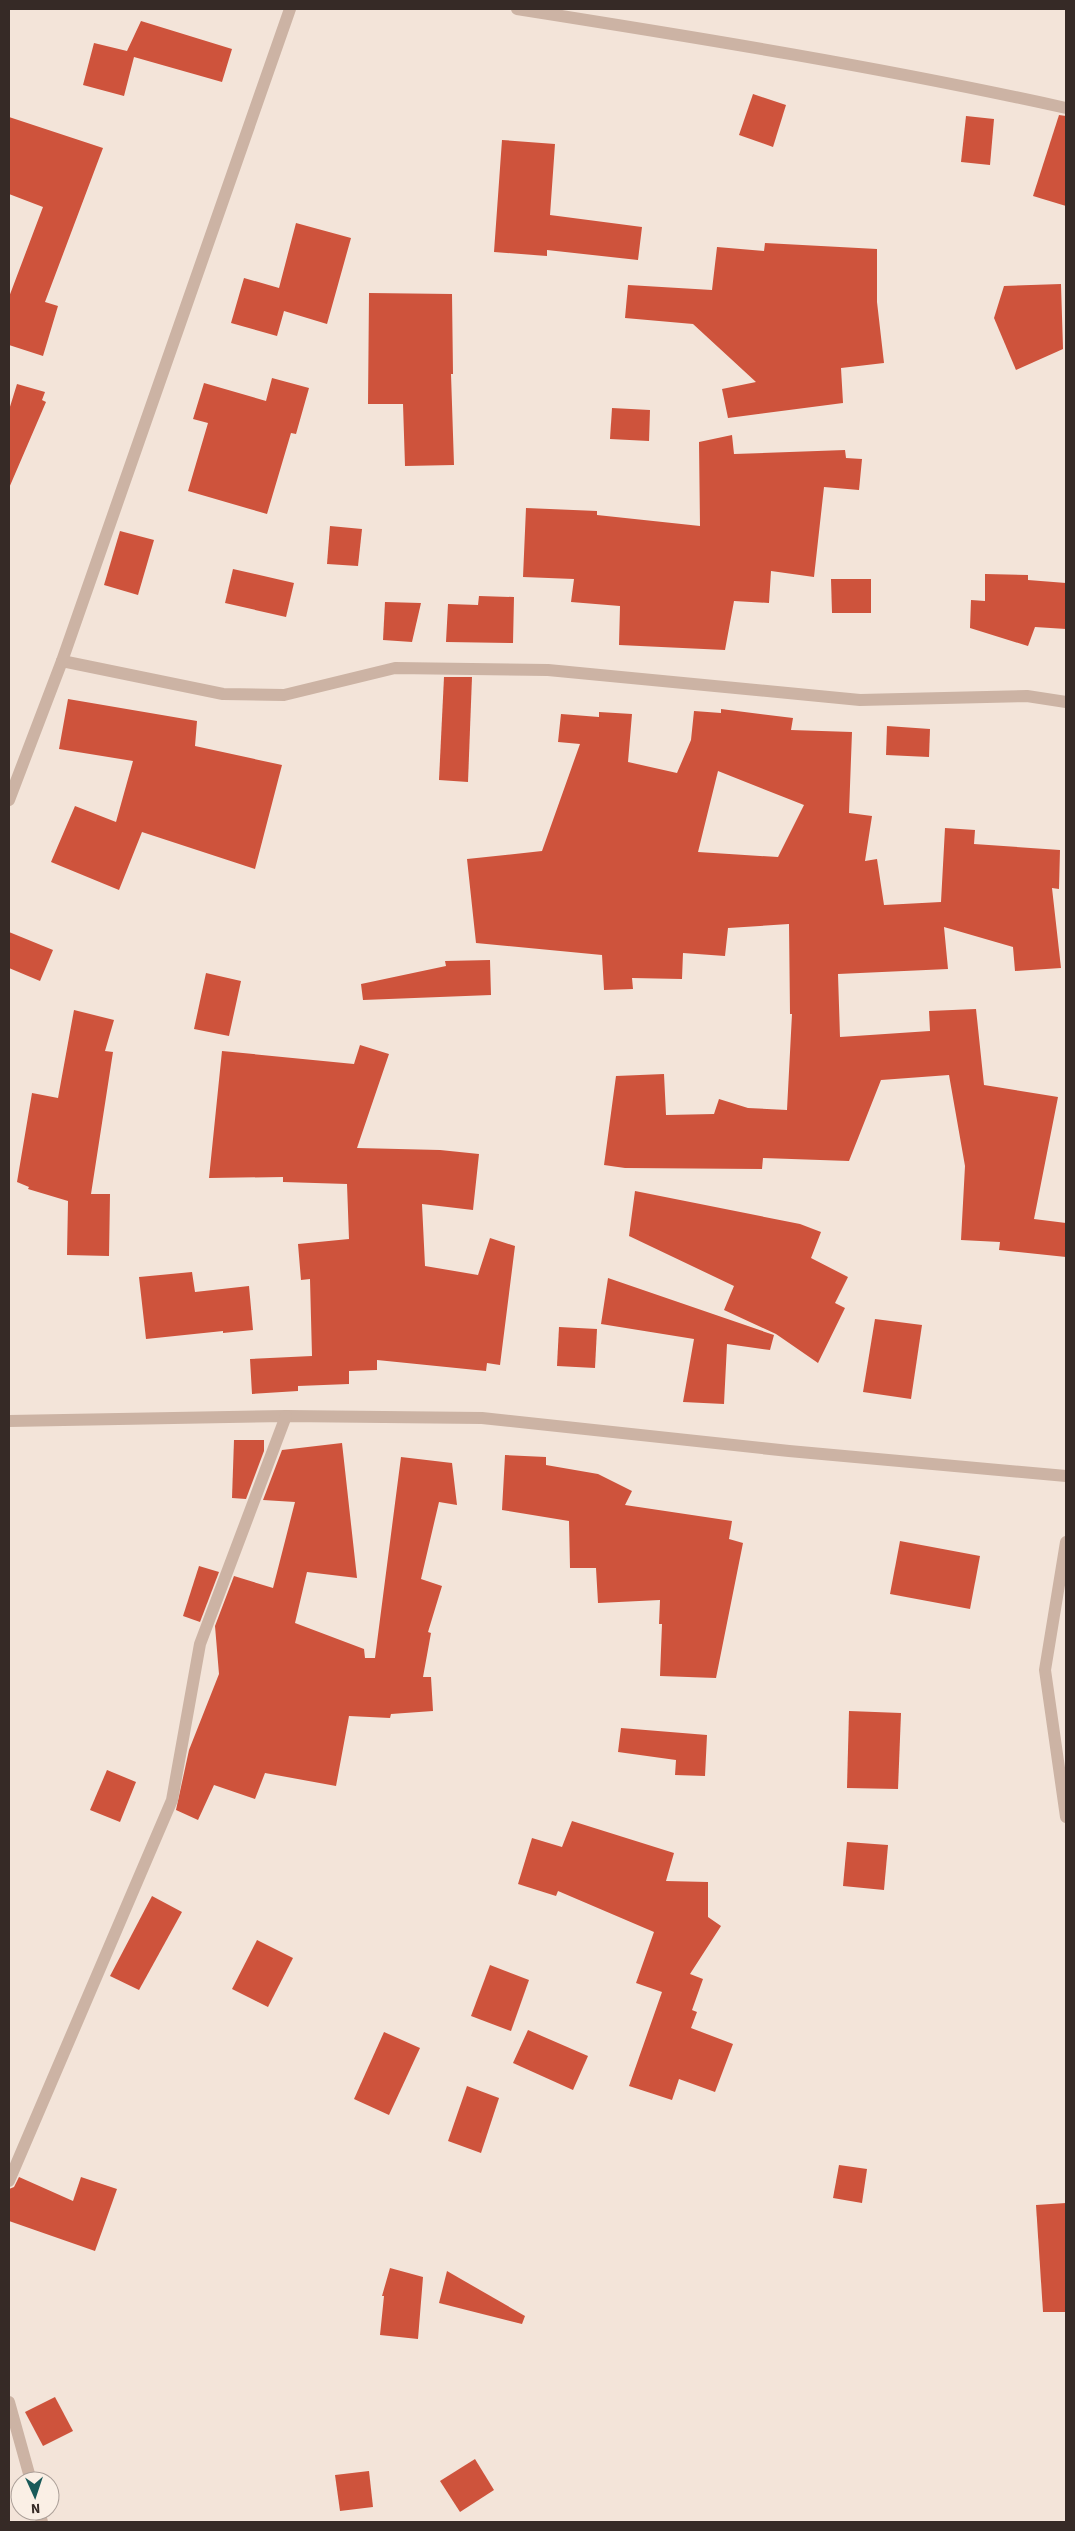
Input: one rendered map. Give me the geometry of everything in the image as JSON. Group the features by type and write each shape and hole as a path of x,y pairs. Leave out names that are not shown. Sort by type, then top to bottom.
{"street":[{"path":"9,800 62,661 290,9"},
{"path":"517,9 714,40 988,91 1066,108"},
{"path":"62,661 223,694 284,695 395,668 414,668 548,670 860,700 1026,696 1066,702"},
{"path":"9,2180 172,1800 200,1644 286,1416"},
{"path":"9,1421 286,1416 482,1418 799,1452 1066,1476"},
{"path":"1066,1542 1045,1670 1066,1817"},
{"path":"9,2402 28,2471"}],"building":[{"path":"141,21 232,49 222,82 134,57 124,96 83,85 94,43 127,51"},
{"path":"753,94 786,105 773,147 739,135"},
{"path":"1059,115 1066,116 1066,206 1033,196"},
{"path":"966,116 994,119 990,165 961,162"},
{"path":"9,117 103,148 45,302 58,306 43,356 9,345 9,297 43,207 9,194"},
{"path":"502,140 555,144 550,215 642,227 638,260 547,250 547,256 494,252"},
{"path":"296,223 351,238 327,324 284,311 277,336 231,323 244,278 279,288"},
{"path":"765,243 877,249 877,302 884,363 841,368 843,403 728,418 722,389 756,382 693,324 625,318 628,285 712,290 717,247 764,251"},
{"path":"1061,284 1063,349 1016,370 994,318 1004,286"},
{"path":"369,293 452,294 453,374 451,374 454,465 405,466 403,404 368,404"},
{"path":"272,378 309,388 296,434 291,433 267,514 188,491 208,423 193,419 204,383 266,401"},
{"path":"17,384 45,392 42,400 46,402 9,488 9,410"},
{"path":"612,408 650,410 649,441 610,439"},
{"path":"732,435 734,454 845,450 846,458 862,459 859,490 824,487 814,577 771,571 769,603 734,601 725,650 619,645 620,606 571,602 574,579 523,577 526,508 597,511 597,515 700,526 699,442"},
{"path":"330,526 362,529 358,566 327,564"},
{"path":"120,531 154,540 138,595 104,585"},
{"path":"233,569 294,583 286,617 225,603"},
{"path":"985,574 1028,575 1028,580 1066,583 1066,629 1035,627 1028,646 970,628 971,600 985,601"},
{"path":"831,579 871,579 871,613 832,613"},
{"path":"479,596 514,597 513,643 446,642 448,604 478,605"},
{"path":"385,602 421,603 412,642 383,640"},
{"path":"444,677 472,677 468,782 439,780"},
{"path":"68,699 197,721 195,746 282,765 255,869 142,832 119,890 51,862 75,806 116,822 133,761 59,749"},
{"path":"721,709 793,718 791,730 852,732 849,813 872,816 865,861 877,859 884,905 941,902 945,828 975,830 974,844 1060,850 1059,889 1052,888 1061,968 1015,971 1013,947 944,927 948,969 838,974 840,1037 930,1031 929,1011 976,1009 984,1085 1058,1097 1034,1219 1066,1223 1066,1257 999,1250 1000,1242 961,1240 965,1166 949,1075 881,1080 849,1161 763,1158 762,1169 625,1168 604,1165 616,1076 664,1074 666,1115 714,1114 719,1099 748,1108 787,1110 792,1014 790,1014 789,924 728,928 725,956 683,953 682,979 632,978 633,989 604,990 602,955 476,943 467,859 542,851 580,744 558,742 561,714 599,717 599,712 632,714 628,762 677,773 691,740 694,711 721,713","holes":["718,771 804,805 778,857 698,852"]},
{"path":"887,726 930,729 929,757 886,755"},
{"path":"9,932 53,950 40,981 9,968"},
{"path":"490,960 491,995 363,1000 361,984 446,966 445,961"},
{"path":"206,973 241,981 229,1036 194,1029"},
{"path":"74,1010 114,1020 105,1051 113,1052 91,1194 110,1194 109,1256 67,1255 68,1201 28,1189 29,1187 17,1182 32,1093 58,1098"},
{"path":"360,1045 389,1054 357,1148 440,1150 479,1154 473,1210 422,1204 425,1266 478,1275 490,1238 515,1246 500,1365 487,1363 486,1371 377,1360 377,1370 349,1371 349,1384 298,1386 298,1391 252,1394 250,1359 312,1356 310,1279 301,1280 298,1244 349,1239 347,1184 283,1182 283,1177 209,1178 222,1051 354,1064"},
{"path":"635,1191 800,1224 821,1232 811,1258 848,1277 835,1303 845,1308 818,1363 776,1334 724,1310 734,1286 629,1236"},
{"path":"192,1272 195,1292 249,1286 253,1330 223,1333 223,1331 146,1339 139,1277"},
{"path":"608,1278 774,1335 770,1350 727,1344 724,1404 683,1402 694,1339 601,1324"},
{"path":"875,1319 922,1325 911,1399 863,1392"},
{"path":"559,1327 597,1329 595,1368 557,1366"},
{"path":"234,1440 264,1440 264,1451 246,1499 232,1498"},
{"path":"342,1443 357,1578 307,1572 295,1623 364,1649 365,1658 375,1658 401,1457 452,1463 457,1505 439,1502 421,1579 442,1586 428,1632 431,1633 423,1677 431,1677 433,1711 391,1714 390,1718 349,1716 336,1786 265,1773 255,1799 214,1785 198,1820 176,1810 189,1750 219,1674 215,1626 234,1576 273,1588 295,1502 263,1500 282,1450"},
{"path":"505,1455 546,1457 546,1465 598,1474 632,1491 625,1505 732,1521 729,1539 743,1543 716,1678 660,1676 662,1624 659,1624 660,1600 598,1603 596,1568 570,1568 569,1521 502,1510"},
{"path":"900,1541 980,1556 970,1609 890,1594"},
{"path":"199,1566 219,1572 200,1622 183,1616"},
{"path":"849,1711 901,1713 898,1789 847,1788"},
{"path":"621,1728 707,1735 705,1776 675,1775 676,1760 618,1752"},
{"path":"107,1770 136,1782 120,1822 90,1810"},
{"path":"572,1821 674,1853 666,1881 708,1882 708,1917 721,1926 690,1974 703,1979 692,2010 697,2012 691,2028 733,2044 715,2092 679,2079 672,2100 629,2086 662,1992 636,1983 654,1932 558,1891 556,1896 518,1884 532,1838 562,1847"},
{"path":"847,1842 888,1845 884,1890 843,1886"},
{"path":"152,1896 182,1912 139,1990 110,1976"},
{"path":"257,1940 293,1958 268,2007 232,1989"},
{"path":"490,1965 529,1980 511,2031 471,2016"},
{"path":"528,2030 588,2056 573,2090 513,2063"},
{"path":"384,2032 420,2048 389,2115 354,2099"},
{"path":"467,2086 499,2098 481,2153 448,2141"},
{"path":"839,2165 867,2169 862,2203 833,2198"},
{"path":"19,2177 73,2201 81,2177 117,2189 95,2251 9,2221 9,2189 14,2187"},
{"path":"1066,2203 1066,2312 1043,2312 1036,2205"},
{"path":"390,2268 423,2277 418,2339 380,2335 384,2296 382,2296"},
{"path":"447,2271 525,2316 522,2324 439,2303"},
{"path":"55,2397 73,2431 43,2446 25,2412"},
{"path":"475,2459 494,2490 460,2512 440,2481"},
{"path":"369,2471 373,2507 340,2511 335,2475"}]}
